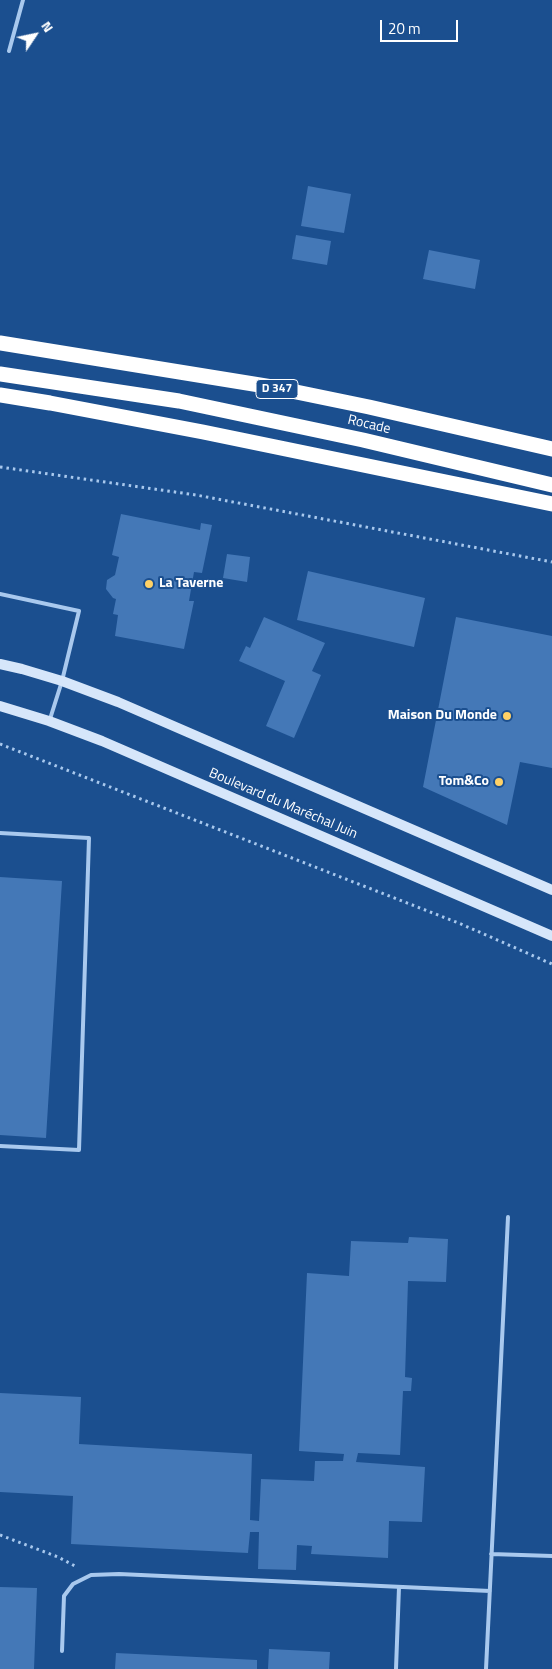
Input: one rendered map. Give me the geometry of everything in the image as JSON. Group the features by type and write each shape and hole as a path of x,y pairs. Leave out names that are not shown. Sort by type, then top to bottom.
{"highway":[{"name":"D 347","path":"0,344 272,387 552,449"},
{"name":"Rocade","path":"0,374 179,401 363,440 552,485"},
{"path":"0,395 203,432 552,504"}],"main road":[{"name":"Boulevard du Maréchal Juin","path":"0,664 62,681 127,706 552,890"},
{"name":"Boulevard du Maréchal Juin","path":"0,706 49,721 102,741 552,936"}],"lane":[{"path":"9,50 23,0"},
{"path":"0,594 79,611 62,681 49,721"},
{"path":"0,833 88,838 79,1150 0,1146"},
{"path":"486,1669 508,1218"},
{"path":"492,1554 552,1556"},
{"path":"62,1651 64,1596 73,1584 91,1575 119,1574 490,1591"},
{"path":"396,1669 399,1587"}],"path":[{"path":"0,467 196,495 552,562"},
{"path":"0,744 461,924 552,964"},
{"path":"0,1534 58,1557 91,1575"}],"building":[{"path":"308,186 351,194 344,233 301,226"},
{"path":"296,235 331,241 327,265 292,259"},
{"path":"429,250 480,260 475,289 423,279"},
{"name":"La Taverne","path":"121,514 200,530 201,523 212,525 202,573 194,572 189,601 194,601 184,649 115,636 118,615 113,614 116,599 106,589 107,580 115,575 119,557 112,555"},
{"path":"227,554 250,557 247,582 223,578"},
{"path":"308,571 425,598 414,647 297,620"},
{"path":"264,617 325,643 312,671 321,675 294,738 266,726 285,681 239,661 246,646 250,648"},
{"path":"456,617 552,636 552,768 520,762 507,825 423,787"},
{"path":"0,877 62,881 46,1138 0,1135"},
{"path":"409,1237 448,1239 446,1282 408,1281 405,1377 412,1378 411,1391 403,1391 400,1455 358,1453 356,1462 425,1467 422,1522 389,1521 388,1558 311,1554 312,1546 297,1545 296,1570 258,1569 259,1532 250,1532 248,1553 71,1544 73,1496 0,1492 0,1393 81,1397 79,1444 252,1454 250,1520 259,1521 261,1479 314,1481 315,1461 343,1461 344,1454 299,1451 307,1273 349,1276 351,1241 408,1243"},
{"path":"0,1587 37,1588 34,1669 0,1669"},
{"path":"269,1649 330,1652 329,1669 268,1669"},
{"path":"116,1653 257,1660 257,1669 115,1669"}],"place":[{"name":"La Taverne","path":"149,584"},
{"name":"Maison Du Monde","path":"507,716"},
{"name":"Tom&Co","path":"499,782"}]}
